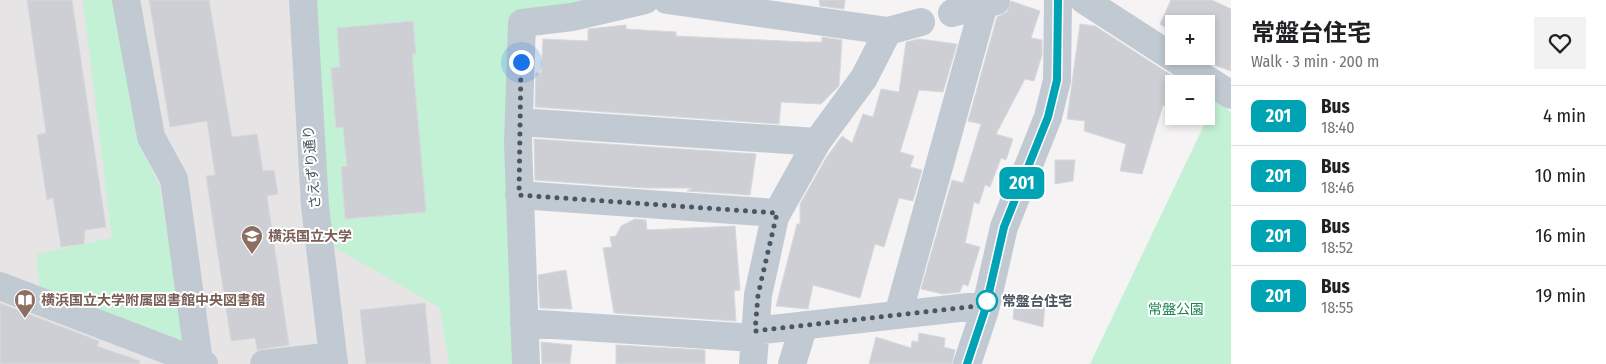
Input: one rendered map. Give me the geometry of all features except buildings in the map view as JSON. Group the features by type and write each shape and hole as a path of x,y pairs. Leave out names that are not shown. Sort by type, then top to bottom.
{"street":[{"path":"0,286 201,363 174,179 151,137 126,0"},
{"name":"さえずり通り","path":"303,0 315,206 333,360"},
{"path":"526,364 519,195 522,23 572,17 645,0"},
{"path":"667,0 888,31 922,22"},
{"path":"967,364 986,305 1004,227 1048,117 1057,80 1058,0"},
{"path":"1084,0 1231,95"},
{"path":"898,315 990,2"},
{"path":"952,13 990,2"},
{"path":"754,344 758,295 777,213 816,142 864,78 888,31"},
{"path":"519,122 816,142"},
{"path":"519,195 777,213"},
{"path":"524,323 754,344 804,326 986,305"},
{"path":"792,364 804,326"},
{"path":"264,364 333,360"}],"shaded area":[{"name":"横浜国立大学","path":"0,0 599,0 512,12 512,364 0,364"}],"green space":[{"path":"83,0 114,0 137,139 159,185 186,347 40,294 37,254 112,238"},
{"path":"314,0 599,0 512,12 515,364 449,364 440,308 329,244"},
{"name":"常盤公園","path":"1216,100 1231,112 1231,364 1090,364 1204,125 1215,125"}],"bus line":[{"name":"201","path":"967,364 985,310 1004,227 1048,117 1057,80 1058,0"}],"place":[{"name":"横浜国立大学","path":"252,255"},
{"name":"常盤台住宅","path":"987,301"},
{"name":"横浜国立大学附属図書館中央図書館","path":"25,319"}],"route":[{"path":"521,62 518,143 519,195 777,213 758,295 755,331 986,305 987,301"}]}
